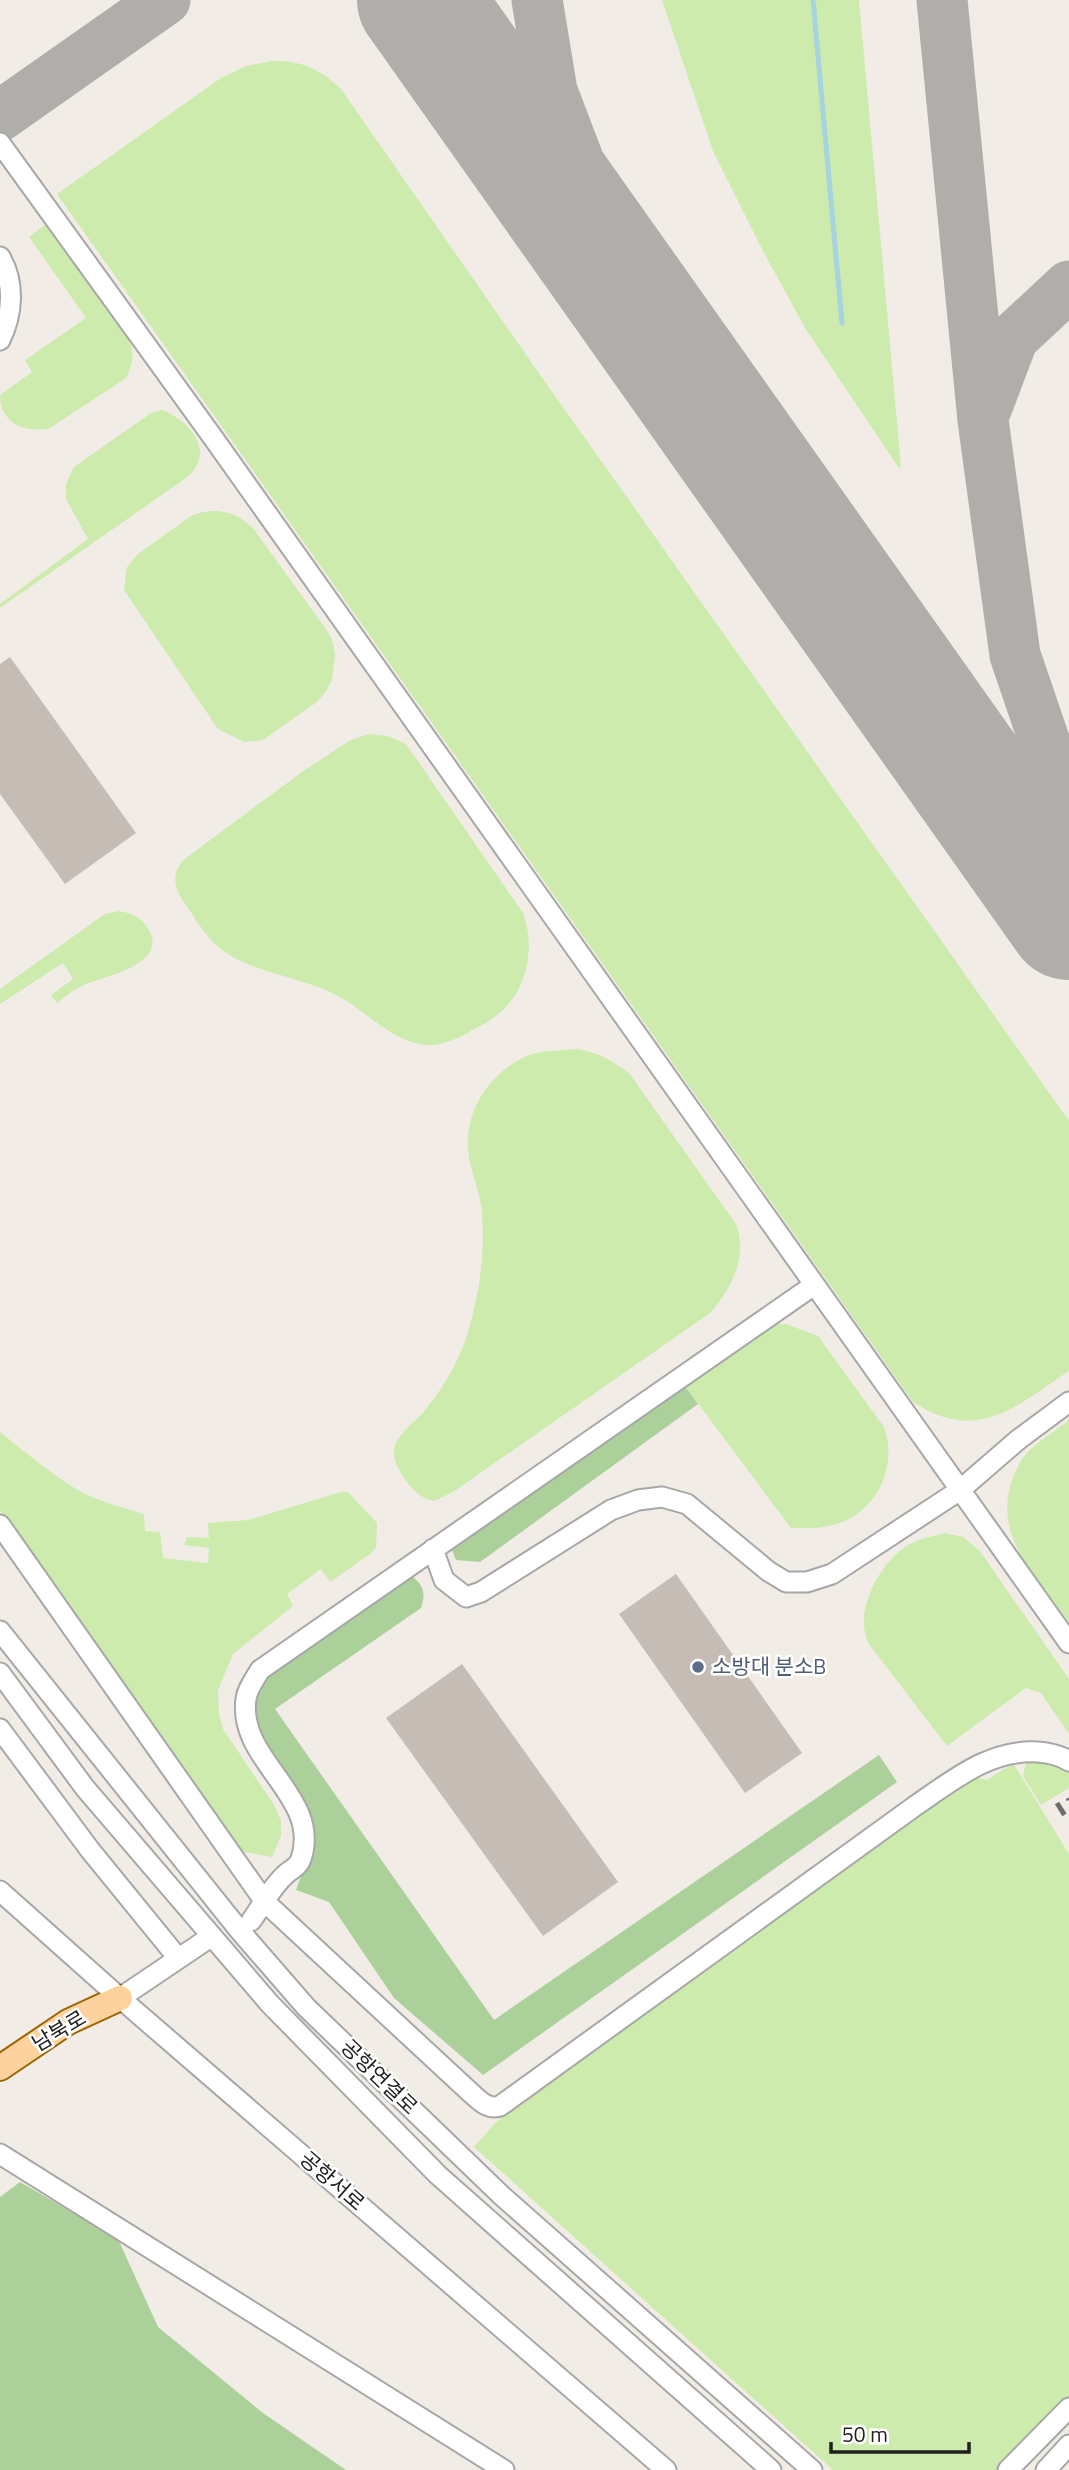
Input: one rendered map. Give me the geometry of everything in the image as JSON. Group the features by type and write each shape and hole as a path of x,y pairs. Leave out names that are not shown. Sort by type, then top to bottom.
{"main road":[{"name":"남북로","path":"0,2068 68,2022 120,1998"}],"street":[{"path":"0,143 214,439 1069,1643"},
{"path":"0,257 10,277 11,302 6,328 0,340"},
{"path":"251,1921 283,1876 300,1864 306,1843 298,1809 250,1738 246,1723 246,1697 260,1670 814,1285"},
{"path":"433,1549 444,1580 466,1597 481,1592 611,1510 638,1500 662,1497 687,1504 768,1571 786,1582 807,1582 832,1574 960,1490 1019,1439 1069,1402"},
{"path":"0,1525 265,1902 471,2093 485,2105 494,2108 965,1772 1014,1752 1046,1753 1069,1761"},
{"name":"공항연결로","path":"0,1632 240,1931 306,2007 501,2195 812,2470"},
{"name":"공항연결로","path":"0,1673 85,1788 270,2004 438,2175 771,2470"},
{"path":"0,1729 90,1850 178,1958"},
{"path":"192,1870 251,1921 306,2007"},
{"name":"공항서로","path":"0,1891 666,2470"},
{"path":"120,1998 212,1936"},
{"path":"0,2154 504,2470"},
{"path":"1008,2470 1069,2408"},
{"path":"1046,2470 1069,2445"}],"green space":[{"path":"662,0 859,0 901,467 899,468 807,331 763,251 713,151"},
{"path":"272,61 293,62 310,67 341,89 1069,1121 1069,1371 1013,1408 995,1416 957,1420 936,1414 913,1402 57,194 221,78 246,66"},
{"path":"45,225 130,341 132,360 126,378 50,428 32,429 23,428 9,419 1,405 0,395 32,372 25,360 86,318 29,237"},
{"path":"162,410 178,418 192,431 200,456 194,470 0,608 0,604 88,539 66,499 66,484 74,467 151,413"},
{"path":"213,511 234,515 253,528 333,642 335,655 332,680 326,691 317,702 263,740 244,742 218,729 124,590 127,567 138,554 191,516"},
{"path":"368,734 388,736 406,744 523,913 527,926 529,940 526,968 516,994 492,1019 441,1044 429,1045 404,1039 336,995 256,967 227,953 203,931 176,885 176,873 182,861 302,772 349,741"},
{"path":"119,911 137,917 149,930 152,942 150,952 142,960 118,973 80,987 57,1003 51,995 73,979 63,963 0,1004 0,989 105,914"},
{"path":"576,1049 604,1057 629,1073 736,1224 740,1248 736,1272 710,1313 453,1492 434,1501 421,1496 405,1479 397,1465 394,1451 401,1435 426,1409 452,1369 463,1348 474,1311 481,1270 483,1228 481,1207 469,1157 468,1141 474,1110 491,1083 515,1062 534,1053"},
{"path":"786,1324 818,1336 884,1427 887,1440 887,1466 879,1490 862,1510 851,1518 829,1526 791,1528 676,1374 760,1325"},
{"path":"676,1374 698,1404 480,1562 456,1560 451,1548"},
{"path":"1069,1420 1069,1623 1021,1556 1008,1519 1008,1499 1013,1478 1024,1457"},
{"path":"0,1432 76,1489 144,1514 145,1531 160,1532 163,1558 208,1563 209,1548 184,1545 187,1537 209,1538 208,1523 248,1520 341,1492 348,1492 377,1523 376,1547 370,1554 330,1582 321,1569 287,1594 293,1606 233,1654 218,1690 223,1729 274,1805 281,1821 281,1836 272,1857 240,1851 0,1511"},
{"path":"945,1533 963,1537 979,1550 1069,1679 1069,1734 1041,1693 1026,1688 947,1746 868,1643 864,1626 865,1610 873,1587 886,1566 894,1556 912,1543"},
{"path":"408,1573 422,1588 421,1608 275,1709 494,2020 879,1755 897,1782 483,2075 394,1998 329,1902 296,1890 312,1846 251,1730 252,1682"},
{"path":"1040,1760 1069,1771 1069,1788 1041,1805 1023,1776 1026,1763"},
{"path":"1013,1763 1069,1854 1069,2400 1000,2470 833,2470 474,2147 496,2122 969,1776 987,1780"},
{"path":"20,2182 118,2239 158,2327 263,2413 346,2470 0,2470 0,2197"}],"building":[{"path":"10,657 136,833 65,884 0,794 0,664"},
{"path":"676,1574 802,1753 745,1793 619,1614"},
{"path":"462,1664 618,1882 543,1936 386,1718"}],"waterway":[{"path":"813,0 842,323"}],"taxiway":[{"path":"0,116 165,0"},
{"path":"537,0 552,91 632,301"},
{"path":"942,0 983,420 1015,655 1069,813"},
{"path":"987,407 1013,338 1069,286"},
{"path":"919,706 1035,827 1069,857"}],"runway":[{"path":"419,0 1069,918"}],"railway":[{"path":"1057,1803 1069,1822"}],"place":[{"name":"소방대 분소B","path":"698,1667"}]}
